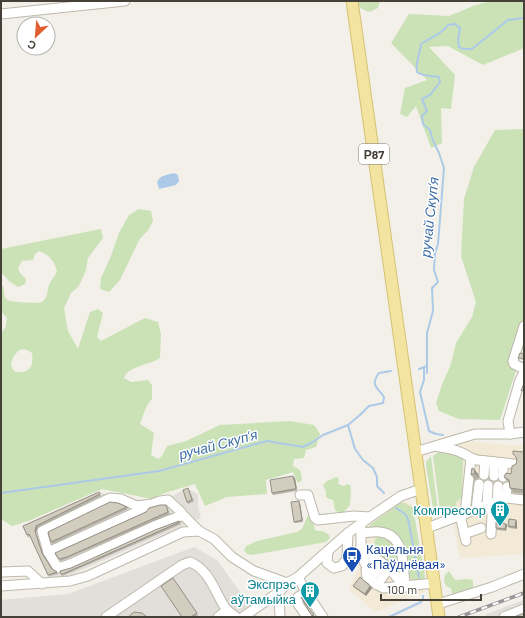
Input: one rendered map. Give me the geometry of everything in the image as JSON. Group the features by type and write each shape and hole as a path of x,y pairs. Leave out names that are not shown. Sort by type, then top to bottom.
{"main road":[{"name":"Р87","path":"352,1 439,617"}],"street":[{"path":"1,14 125,1"},
{"path":"524,326 513,361 514,364 524,369"},
{"path":"510,434 508,421 523,377"},
{"path":"415,452 436,447 475,434 510,434 524,432"},
{"path":"436,447 447,448 492,461"},
{"path":"481,528 465,538 484,506 491,480 492,461"},
{"path":"484,506 491,480 492,461"},
{"path":"491,480 492,461"},
{"path":"484,506 492,461"},
{"path":"365,564 361,548 361,529 370,517 401,496 421,489"},
{"path":"300,495 308,495 315,518 318,520 354,516 370,517"},
{"path":"152,504 137,506 121,499 110,498 42,531 48,552 58,568 183,515"},
{"path":"48,552 152,504 168,500 199,531 214,540 232,557 254,571 287,584"},
{"path":"427,528 484,506 524,500"},
{"path":"484,506 492,514 491,534"},
{"path":"244,617 298,577 348,533 361,529 391,535 396,539 400,545 405,587"},
{"path":"1,586 70,581 88,576 184,532 199,531"},
{"path":"328,551 327,563 334,568 342,566 347,558 348,533"},
{"path":"361,548 382,563 405,587"},
{"path":"106,617 182,565 190,562 206,573 227,610 236,617"},
{"path":"382,563 366,570 372,581 383,588 435,583"},
{"path":"372,581 382,563"},
{"path":"1,572 28,571 42,584"},
{"path":"438,604 492,587 524,574"},
{"path":"298,577 306,592 324,617"},
{"path":"279,592 280,617"},
{"path":"306,592 298,598 298,604 307,617"},
{"path":"218,617 227,610"},
{"path":"504,617 524,610"}],"shaded area":[{"path":"460,441 524,446 524,554 460,558 453,522"},
{"path":"187,488 198,494 198,507 201,518 63,578 49,579 30,537 28,538 22,527 100,492 109,496 145,501 171,497"},
{"path":"400,501 407,502 412,505 424,574 424,592 375,612 349,589 359,567 357,533 395,503"},
{"path":"194,547 217,560 258,617 1,617 1,600 68,594"},
{"path":"524,600 524,617 486,617 486,614"}],"green space":[{"path":"356,1 380,1 378,8 370,12 360,7"},
{"path":"490,1 524,1 524,48 483,65 448,46 429,47 455,75 451,109 441,108 442,143 431,148 416,106 407,117 400,114 405,88 427,80 391,43 409,14 449,16"},
{"path":"524,129 524,346 500,420 459,419 439,411 436,403 451,364 456,343 472,317 476,302 461,256 464,199 474,167 495,130"},
{"path":"139,209 151,211 153,221 149,229 139,240 120,280 109,292 100,289 101,278 119,233 129,215"},
{"path":"101,229 103,238 88,258 86,270 79,286 71,293 64,308 68,331 78,349 90,312 98,309 103,313 97,337 101,341 145,318 158,322 161,334 160,358 135,368 126,374 124,378 131,382 148,380 152,385 152,399 146,407 140,424 154,433 151,455 158,459 162,456 167,446 186,441 220,425 290,421 314,425 320,434 316,447 306,450 304,458 294,459 293,466 300,470 302,480 298,483 293,472 266,480 267,494 227,497 205,506 195,484 167,492 152,499 102,489 28,521 12,526 1,519 1,331 3,331 6,326 7,318 1,311 1,284 4,288 7,300 39,303 45,298 49,285 57,272 51,259 46,254 39,251 35,254 33,260 22,261 18,268 20,273 26,279 25,284 18,287 9,281 1,272 1,249","holes":["21,349 32,353 30,368 24,372 15,372 11,366 14,356"]},
{"path":"441,451 450,452 462,457 463,461 462,498 456,502 457,510 444,516 443,511 440,511 433,456"},
{"path":"431,456 438,511 437,515 433,508 426,466 426,462"},
{"path":"337,477 340,485 345,486 347,484 351,487 350,505 343,513 335,510 333,500 326,497 326,492 323,485 327,481"},
{"path":"400,503 405,503 413,508 425,576 424,579 414,580 409,578 403,544 397,536 369,529 370,525"},
{"path":"308,515 312,517 315,530 325,532 329,535 330,538 326,542 253,555 247,554 244,550 246,546 257,541 297,532 302,529"},
{"path":"379,536 387,537 397,545 398,566 396,567 383,558 377,551 374,543 376,538"},
{"path":"449,571 455,580 473,580 473,587 470,593 457,597 452,595 451,588 446,586 444,581 445,575"}],"water":[{"path":"174,173 178,175 179,181 176,185 159,189 157,182 160,178"}],"building":[{"path":"520,353 524,354 523,359 518,358"},
{"path":"524,383 524,390 521,391"},
{"path":"513,451 524,452 524,490 510,488 509,480 504,477 506,473 511,474 512,466 516,464 517,461"},
{"path":"472,468 474,469 475,473 471,475"},
{"path":"293,476 296,488 272,493 270,480"},
{"path":"188,488 192,500 187,502 183,490"},
{"path":"99,492 100,494 36,526 35,531 42,553 52,569 57,572 48,575 29,534 27,535 23,526"},
{"path":"299,501 302,520 294,522 291,502"},
{"path":"110,502 118,503 127,507 51,542 48,532"},
{"path":"166,505 168,512 67,557 59,559 55,553 146,512 149,508"},
{"path":"509,519 516,520 515,527 508,526"},
{"path":"179,521 180,522 61,574 60,571 71,568 155,530"},
{"path":"496,522 506,524 505,529 496,528"},
{"path":"360,577 370,586 365,594 353,586"},
{"path":"173,578 197,613 191,617 182,617 161,586"},
{"path":"241,594 245,598 240,601 237,597"},
{"path":"301,597 314,615 313,616 310,613"},
{"path":"134,612 142,613 147,617 128,617"},
{"path":"524,613 524,617 514,617"}],"waterway":[{"name":"ручай Скупʼя","path":"419,369 427,366 427,333 433,311 432,288 438,282 434,270 435,253 438,244 444,168 430,130 423,124 422,116 427,111 422,99 430,95 440,82 439,77 420,74 417,72 417,62 421,44 439,33 448,25 455,24 460,28 458,40 459,47 463,49 472,49 508,20 524,18"},
{"name":"ручай Скупʼя","path":"427,366 427,373"},
{"path":"424,368 424,380 420,392 429,431 443,435"},
{"name":"ручай Скупʼя","path":"1,493 159,471 267,441 303,447 323,435 348,425 369,406 383,403 384,397 376,386 375,380 379,373 391,371"},
{"path":"348,425 355,449 363,460 373,468 377,477 377,486 384,493"},
{"path":"396,508 405,514 408,519 419,577"},
{"path":"389,617 421,602 423,596"}],"tunnel":[{"path":"474,483 475,474"},
{"path":"488,485 489,475"},
{"path":"498,476 498,486"}],"railway":[{"path":"459,617 524,593"}],"place":[{"name":"Компрессор","path":"500,527"},
{"name":"Кацельня «Паўднёвая»","path":"352,573"},
{"name":"Экспрэс аўтамыйка","path":"310,608"}]}
